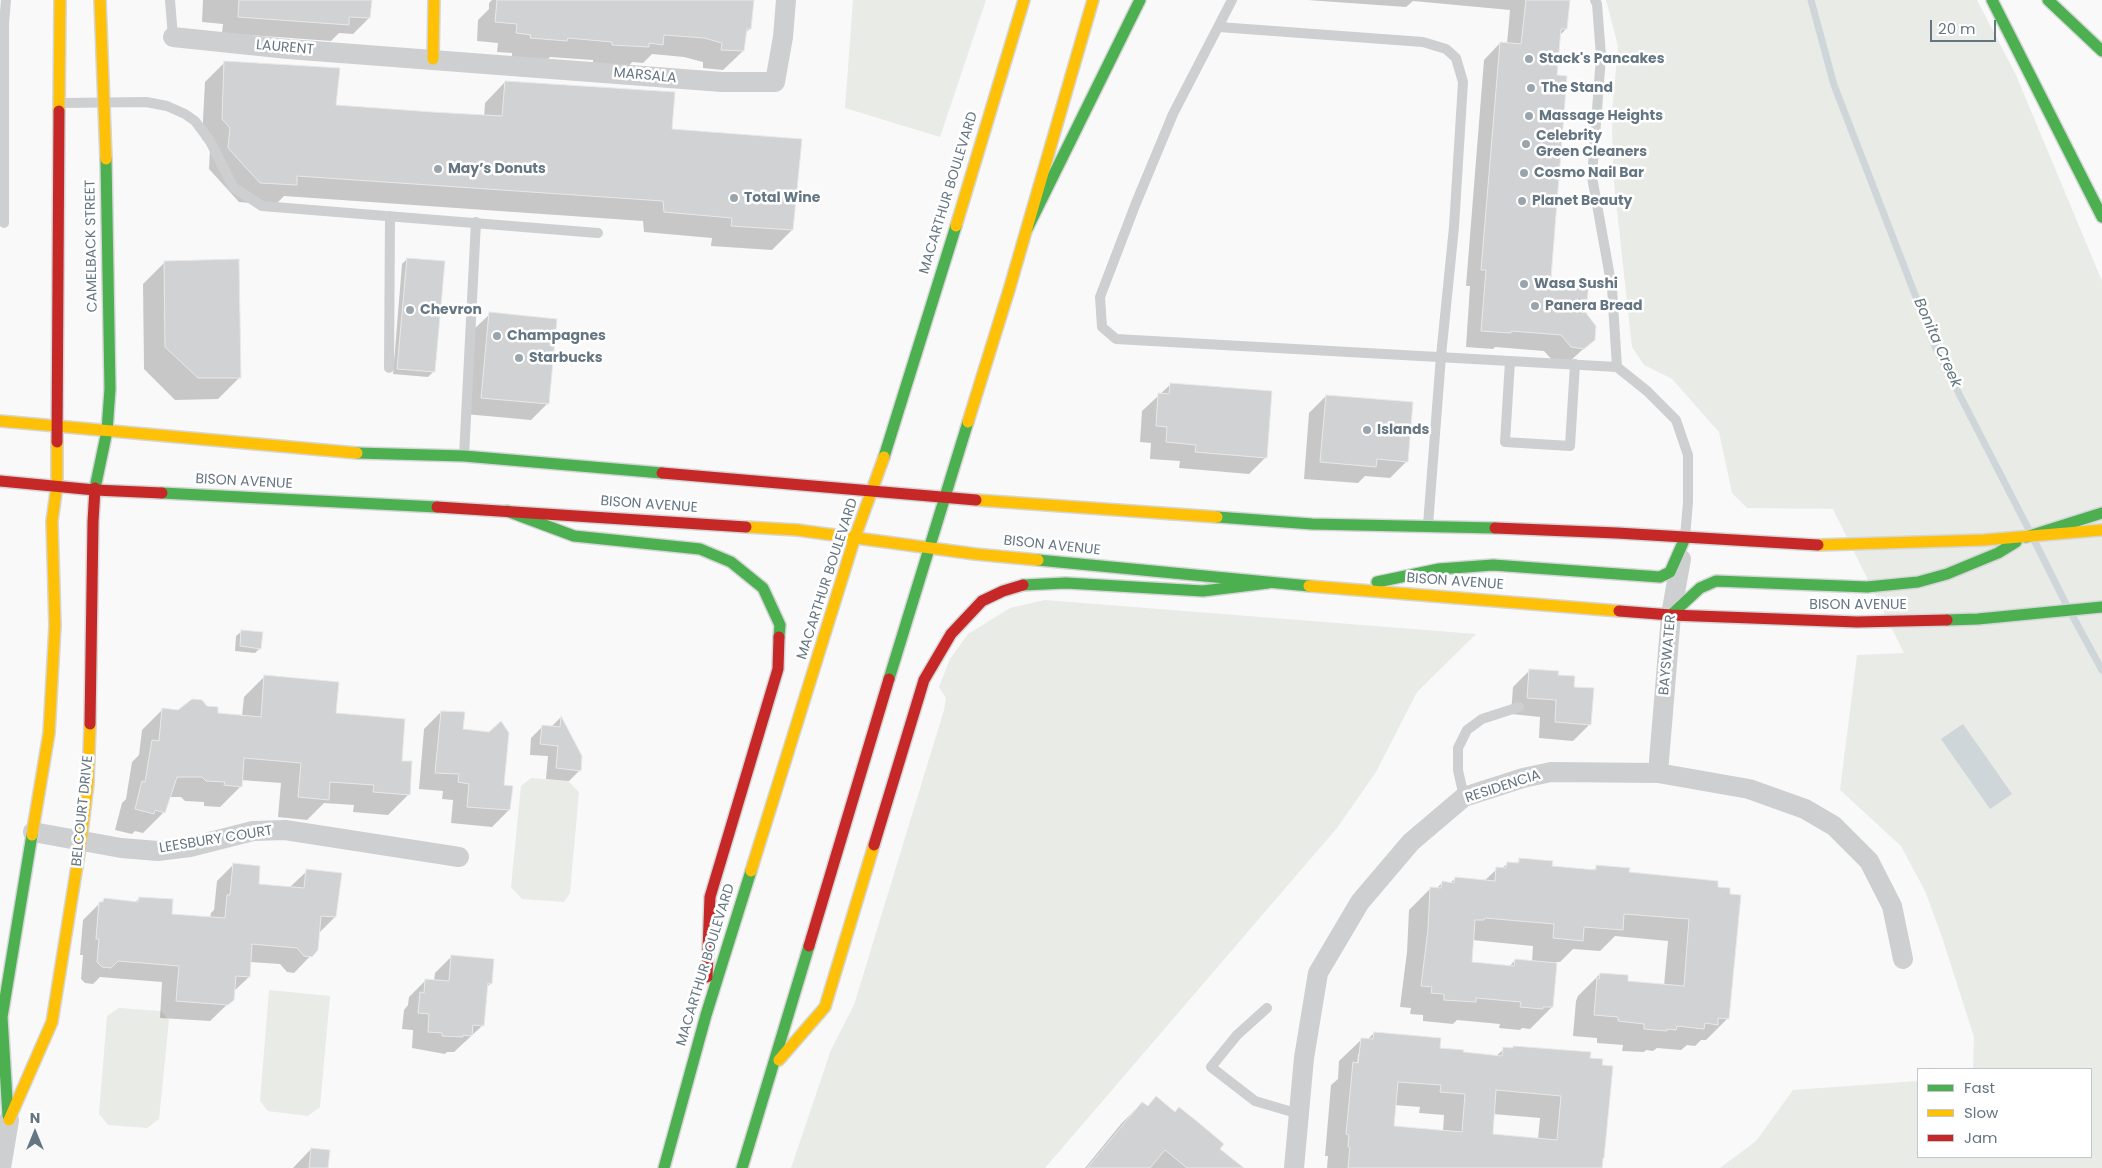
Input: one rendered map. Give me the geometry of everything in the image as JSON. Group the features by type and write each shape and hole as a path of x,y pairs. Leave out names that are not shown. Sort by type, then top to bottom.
{"main road":[{"path":"57,485 60,0"},
{"name":"CAMELBACK STREET","path":"95,490 107,431 110,389 105,103 100,0"},
{"path":"433,59 434,0"},
{"name":"MACARTHUR BOULEVARD","path":"664,1168 706,1015 855,537 873,491 1024,0"},
{"path":"742,1168 928,548 1027,228 1093,0"},
{"path":"1027,228 1140,0"},
{"path":"1992,0 2102,217"},
{"path":"2048,0 2102,51"},
{"path":"0,421 342,453 464,456 944,498 1312,524 1617,533 1803,545 1965,541 2102,530"},
{"name":"BISON AVENUE","path":"0,481 95,490 507,511 797,530 928,548 1268,583 1671,615 1856,622 1978,619 2102,607"},
{"name":"BELCOURT DRIVE","path":"9,1120 2,1017 49,734 55,626 52,521 57,485"},
{"name":"BELCOURT DRIVE","path":"9,1120 52,1022 81,841 88,783 92,679 95,490"},
{"path":"507,511 574,536 700,550 731,562 762,588 780,625 778,669 710,897 706,1015"},
{"path":"1671,615 1700,588 1716,581 1867,587 1918,582 1947,574 1998,553 2026,537 2102,512"},
{"path":"1346,590 1439,569 1493,564 1660,577 1670,572 1685,538"},
{"path":"773,1067 825,1006 924,680 951,634 982,601 1003,591 1024,585 1066,583 1203,591 1268,583"}],"street":[{"name":"MARSALA","path":"433,59 722,82 775,82 786,0"},
{"name":"LAURENT","path":"173,37 288,49 433,59"},
{"name":"BAYSWATER","path":"1658,773 1671,615 1685,538"},
{"name":"RESIDENCIA","path":"1294,1168 1304,1058 1318,973 1360,902 1411,842 1464,797 1522,778 1551,772 1658,773 1749,789 1805,809 1834,826 1869,861 1892,906 1903,959"},
{"name":"LEESBURY COURT","path":"33,832 121,848 158,850 190,847 253,831 285,830 459,857"},
{"name":"BELCOURT DRIVE","path":"1,1168 9,1120"}],"lane":[{"path":"4,223 4,34 6,0"},
{"name":"LAURENT","path":"170,0 173,37"},
{"path":"1232,0 1173,114 1136,203 1100,297 1102,327 1116,339 1617,367 1647,391 1676,420 1688,454 1688,502 1685,538"},
{"path":"1595,0 1598,12 1601,56 1592,177 1612,288 1617,367"},
{"path":"1219,26 1423,42 1446,49 1456,58 1463,82 1454,228 1441,356 1428,526"},
{"path":"59,103 146,102 167,106 185,114 210,141 233,187 262,206 598,233"},
{"path":"389,368 390,216"},
{"path":"464,456 476,222"},
{"path":"1510,361 1505,442 1570,446 1574,364"},
{"path":"1464,797 1458,770 1458,748 1467,730 1482,719 1519,707"},
{"path":"1267,1008 1237,1034 1211,1067 1255,1101 1299,1114"}],"shaded area":[{"path":"853,0 986,0 940,137 845,108"},
{"path":"1606,0 1977,0 2016,75 2102,281 2102,1168 1720,1168 1756,1141 1793,1090 1917,1081 1917,1158 2092,1158 2092,1068 1973,1068 1974,1037 1925,891 1901,846 1840,790 1857,655 1904,653 1833,509 1747,508 1732,493 1719,432 1672,379 1644,365 1632,347 1613,174 1612,112 1618,46"},
{"path":"1045,600 1476,634 1417,692 1376,772 1337,828 1045,1168 791,1168 831,1050 854,1005 944,710 946,698 939,687 950,659 968,634 1010,608"},
{"path":"1963,724 2012,794 1990,809 1941,739"},
{"path":"531,778 568,781 579,792 570,893 564,902 522,899 511,887 521,786"},
{"path":"269,990 330,996 320,1107 308,1116 268,1111 260,1101"},
{"path":"119,1008 161,1011 169,1020 159,1119 147,1128 108,1125 99,1114 107,1016"}],"building":[{"path":"239,0 372,0 370,18 349,17 349,25 238,17"},
{"path":"497,0 754,0 751,29 747,29 744,51 721,50 722,43 704,38 664,35 663,45 649,43 649,47 612,45 612,42 568,38 567,41 530,38 531,35 516,33 517,24 495,22"},
{"path":"1526,0 1570,0 1567,29 1561,29 1557,75 1567,76 1551,278 1589,280 1586,313 1596,326 1595,340 1584,349 1571,347 1561,335 1481,331 1486,270 1481,270 1500,42 1521,44"},
{"path":"224,61 340,68 336,105 432,112 502,116 505,81 675,92 672,129 802,139 793,230 731,226 732,218 664,212 663,201 297,176 297,185 260,183 228,148 230,128 222,119"},
{"path":"407,258 445,261 435,372 397,369"},
{"path":"239,259 241,378 198,378 165,347 164,261"},
{"name":"Starbucks","path":"489,312 557,319 549,404 481,398"},
{"path":"1170,383 1272,391 1267,458 1195,452 1196,445 1166,442 1167,427 1156,426 1158,393 1169,394"},
{"name":"Islands","path":"1326,395 1413,402 1408,462 1377,459 1376,467 1320,462"},
{"path":"241,630 263,632 261,649 240,646"},
{"path":"1529,669 1559,671 1558,675 1575,676 1574,687 1594,688 1591,725 1555,722 1556,700 1527,698"},
{"path":"264,675 339,682 336,713 405,719 402,761 412,761 410,795 373,792 374,785 330,782 329,800 298,797 301,763 244,758 242,787 224,785 225,782 206,781 202,777 177,777 165,813 155,810 154,814 135,809 142,781 145,782 152,740 159,741 162,708 178,710 192,699 202,700 207,706 218,707 218,713 261,717"},
{"path":"441,711 465,712 463,729 489,732 501,721 509,733 504,785 513,786 510,810 467,807 469,784 458,782 459,774 435,773"},
{"path":"561,716 582,756 581,771 556,768 558,746 540,744 542,725 560,727"},
{"path":"1519,858 1553,861 1552,866 1596,870 1596,865 1630,868 1629,872 1718,881 1718,887 1730,888 1730,894 1741,895 1729,1019 1718,1018 1718,1025 1705,1023 1704,1029 1677,1026 1676,1030 1667,1029 1667,1031 1644,1029 1644,1024 1618,1021 1618,1017 1594,1015 1597,978 1599,979 1600,973 1628,975 1628,981 1684,986 1689,919 1624,914 1623,930 1584,927 1583,941 1553,938 1554,924 1485,918 1484,920 1475,920 1472,962 1514,966 1515,959 1557,963 1553,1007 1543,1007 1543,1009 1520,1007 1521,1002 1476,998 1476,1002 1444,1000 1444,994 1431,993 1432,987 1421,986 1428,929 1430,887 1441,888 1442,881 1454,883 1455,877 1495,881 1496,867 1506,868 1507,862 1519,863"},
{"path":"233,863 260,866 259,884 304,888 306,869 342,873 336,917 321,916 318,950 312,957 304,956 297,948 252,944 250,977 236,976 234,1000 228,1005 176,1001 179,966 118,961 111,968 102,967 97,962 99,939 96,939 99,902 103,902 104,898 138,902 139,897 173,899 172,914 225,918 227,895 230,895"},
{"path":"451,955 494,959 492,984 488,983 484,1026 473,1025 472,1036 442,1036 442,1033 428,1032 429,1014 418,1013 420,992 424,993 425,979 449,981"},
{"path":"1374,1032 1441,1038 1440,1048 1502,1056 1503,1047 1513,1048 1513,1046 1591,1052 1590,1058 1603,1059 1602,1065 1613,1066 1602,1168 1348,1168 1350,1147 1348,1147 1349,1135 1346,1134 1353,1062 1358,1063 1361,1038 1373,1039","holes":["1398,1082 1441,1085 1440,1092 1465,1094 1462,1132 1394,1126","1496,1090 1561,1096 1557,1140 1493,1134"]},
{"path":"1156,1096 1175,1112 1179,1107 1199,1123 1224,1144 1220,1149 1244,1168 1187,1168 1165,1150 1150,1168 1087,1168 1142,1102 1148,1106"},
{"path":"311,1148 330,1150 328,1168 309,1168"}],"waterway":[{"name":"Bonita Creek","path":"1811,0 1834,85 1936,349 2029,530"},
{"name":"Bonita Creek","path":"2035,542 2066,604"},
{"name":"Bonita Creek","path":"2072,615 2102,670"}],"traffic: fast":[{"path":"1027,229 1140,0"},
{"path":"1992,0 2102,217"},
{"path":"2048,0 2102,51"},
{"path":"95,488 107,431 110,389 106,159"},
{"path":"884,457 956,226"},
{"path":"889,679 968,422"},
{"path":"357,453 464,456 662,473"},
{"path":"162,493 437,507"},
{"path":"507,511 574,536 700,549 731,562 763,588 780,625 779,637"},
{"path":"2026,537 2102,513"},
{"path":"1217,517 1312,524 1495,528"},
{"path":"1377,582 1439,569 1493,565 1660,577 1670,572 1685,538"},
{"path":"1671,615 1700,588 1716,581 1867,587 1918,582 1947,574 1998,553 2016,542"},
{"path":"1038,560 1309,586"},
{"path":"1023,585 1066,583 1203,591 1268,583"},
{"path":"1947,620 1978,619 2102,607"},
{"path":"8,1116 2,1017 32,835"},
{"path":"664,1168 706,1015 751,871"},
{"path":"742,1168 809,946"}],"traffic: slow":[{"path":"59,111 60,0"},
{"path":"100,0 106,159"},
{"path":"433,59 434,0"},
{"path":"956,226 1024,0"},
{"path":"968,422 1009,290 1093,0"},
{"path":"0,421 357,453"},
{"path":"32,835 49,733 55,626 52,521 57,485 57,442"},
{"path":"751,871 855,537 884,457"},
{"path":"976,500 1217,517"},
{"path":"746,527 797,530 975,554 1038,560"},
{"path":"1818,545 1984,540 2102,530"},
{"path":"1309,586 1619,611"},
{"path":"9,1120 52,1022 81,841 88,783 90,724"},
{"path":"779,1060 825,1007 874,845"}],"traffic: jam":[{"path":"57,442 59,111"},
{"path":"662,473 976,500"},
{"path":"0,481 95,490 162,493"},
{"path":"90,724 95,488"},
{"path":"437,507 746,527"},
{"path":"1495,528 1818,545"},
{"path":"874,845 924,680 951,634 982,601 1003,591 1023,585"},
{"path":"1619,611 1671,615 1857,622 1947,620"},
{"path":"707,977 710,897 778,669 779,637"},
{"path":"809,946 889,679"}],"place":[{"name":"Stack's Pancakes","path":"1529,59"},
{"name":"The Stand","path":"1531,88"},
{"name":"Massage Heights","path":"1529,116"},
{"name":"Celebrity Green Cleaners","path":"1526,144"},
{"name":"May’s Donuts","path":"438,169"},
{"name":"Cosmo Nail Bar","path":"1524,173"},
{"name":"Total Wine","path":"734,198"},
{"name":"Planet Beauty","path":"1522,201"},
{"name":"Wasa Sushi","path":"1524,284"},
{"name":"Panera Bread","path":"1535,306"},
{"name":"Chevron","path":"410,310"},
{"name":"Champagnes","path":"497,336"},
{"name":"Starbucks","path":"519,358"},
{"name":"Islands","path":"1367,430"}]}
